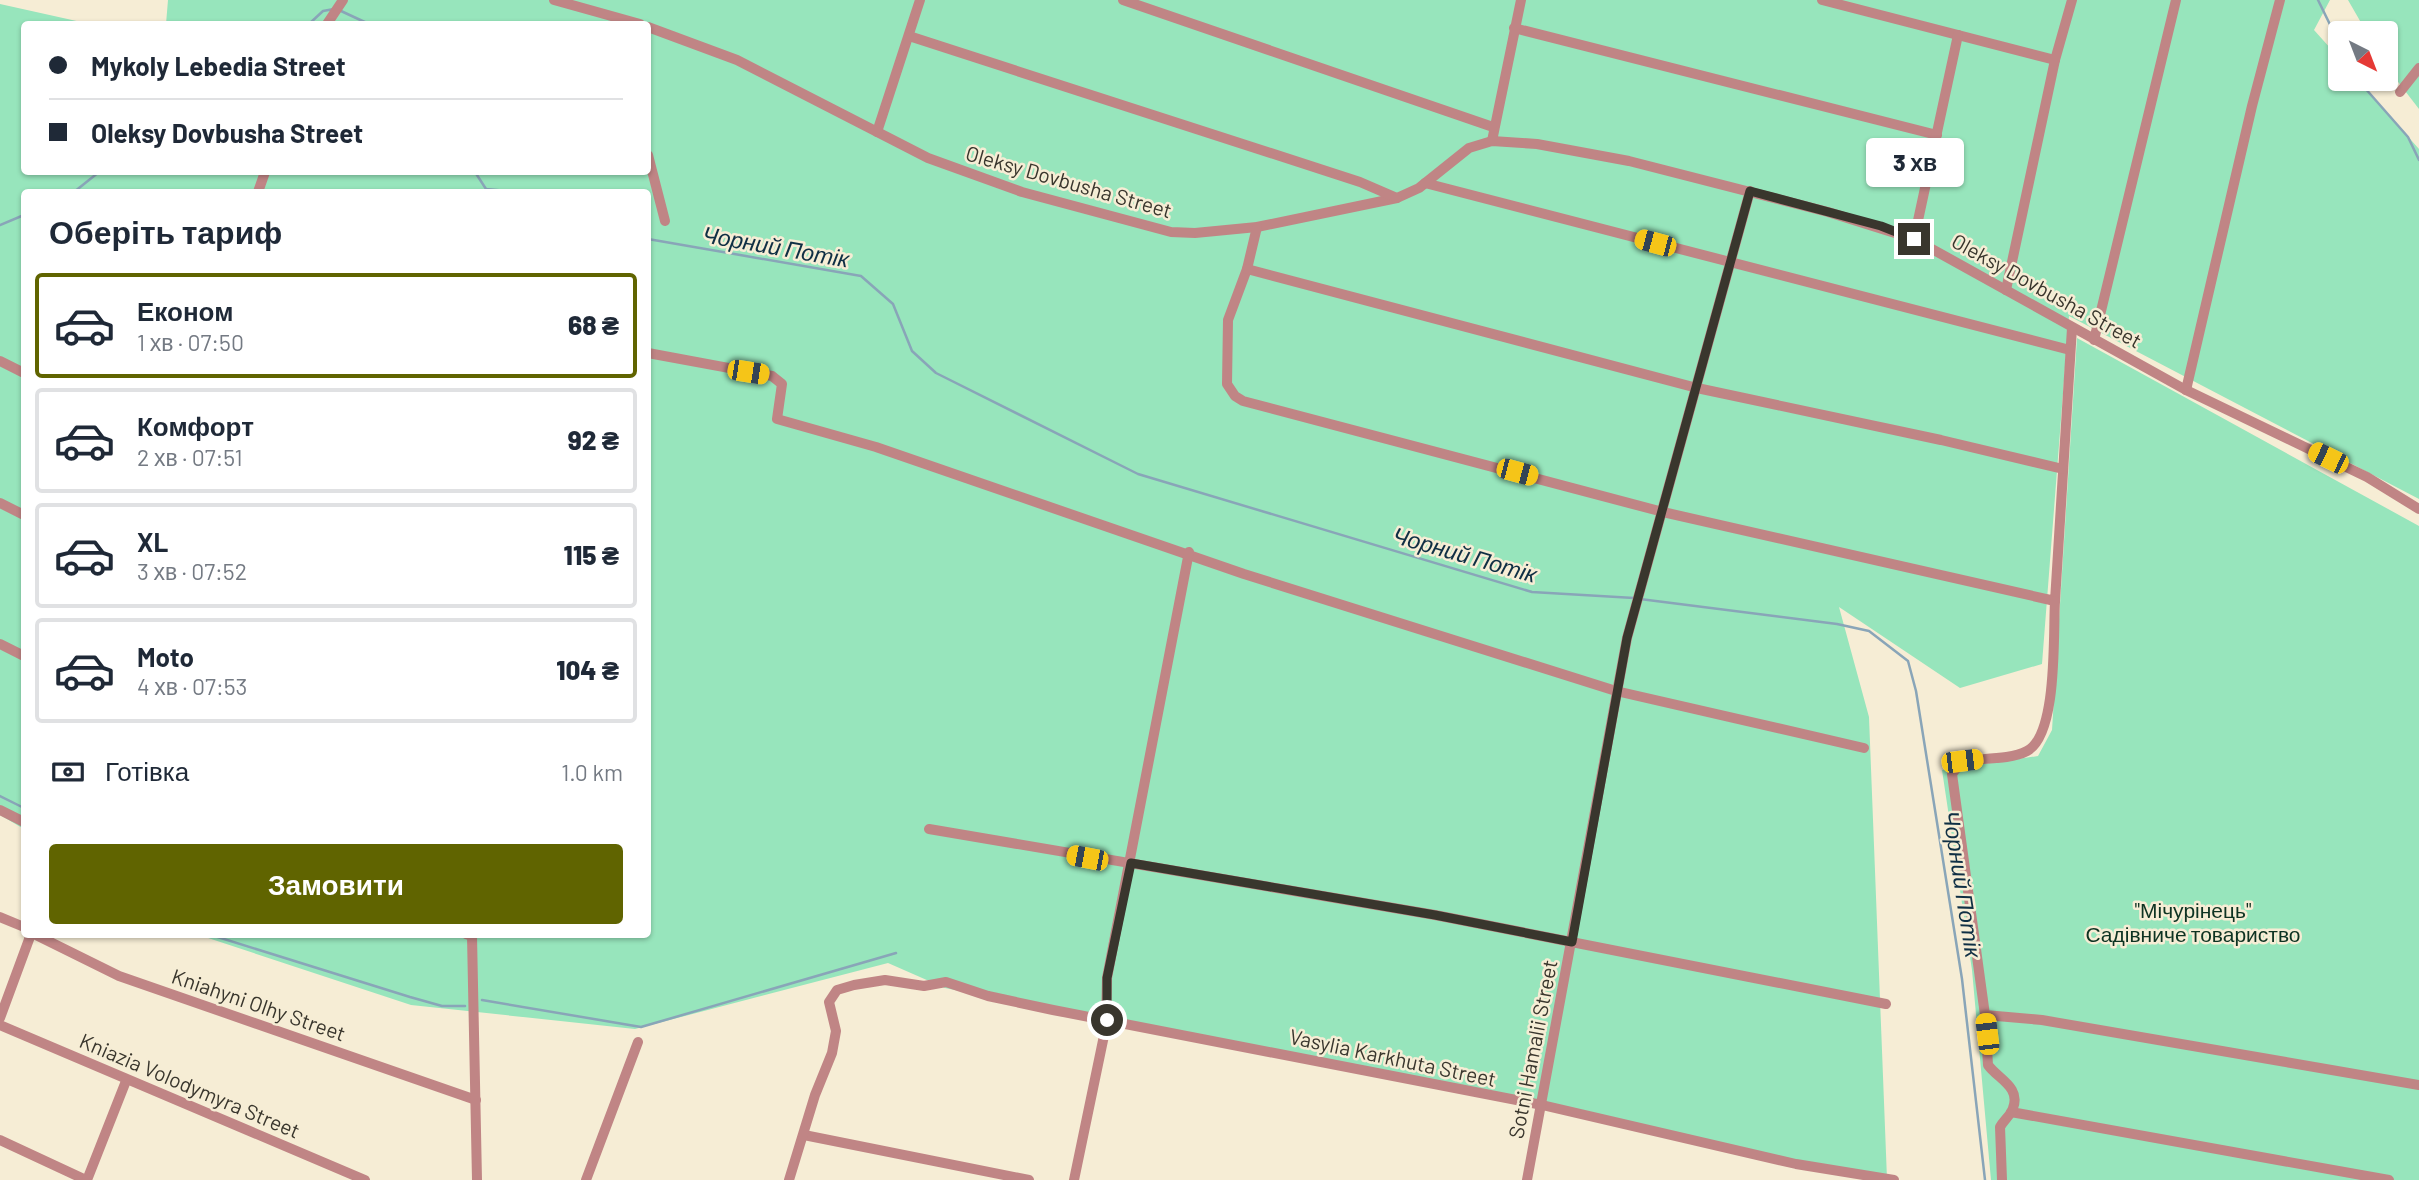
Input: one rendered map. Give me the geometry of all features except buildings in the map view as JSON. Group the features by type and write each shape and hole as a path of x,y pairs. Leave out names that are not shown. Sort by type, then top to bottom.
{"street":[{"path":"554,0 610,20"},
{"path":"877,132 920,0"},
{"path":"1123,0 1493,127"},
{"path":"1492,141 1521,0"},
{"path":"1822,0 2055,60"},
{"path":"2006,289 2055,60 2071,0"},
{"path":"2094,340 2176,0"},
{"path":"2186,390 2280,0"},
{"path":"329,21 342,1"},
{"name":"Oleksy Dovbusha Street","path":"651,28 737,60 928,158 1009,188 1162,230 1195,233 1257,228 1397,198 1425,183 1459,155 1492,141 1537,144 1629,161 1881,226 1914,239 2186,390 2367,477 2419,509"},
{"path":"1514,28 1937,135"},
{"path":"1914,239 1958,35"},
{"path":"909,36 1360,182 1397,198"},
{"path":"2400,92 2419,68"},
{"path":"651,166 666,221"},
{"path":"1425,183 2070,349"},
{"name":"Sotni Hamalii Street","path":"1527,1180 1616,691 1636,607 1750,191"},
{"path":"1257,228 1247,269 1228,320 1230,357 1227,384 1235,396 1663,512 2055,601"},
{"path":"1247,269 1697,388 2063,469"},
{"path":"2003,1180 2000,1127 2011,1112 2013,1090 1988,1065 1985,1015 1952,774 1962,761 2021,753 2039,740 2048,714 2072,328"},
{"path":"651,354 772,376 782,384 777,419 877,447 1189,552 1244,574 1616,691 1864,748"},
{"path":"0,360 21,371"},
{"path":"0,503 21,514"},
{"path":"1074,1180 1107,1020 1107,978 1189,552"},
{"path":"0,643 21,654"},
{"path":"0,810 21,820"},
{"path":"929,829 1426,913 1886,1004"},
{"path":"0,917 21,926"},
{"path":"0,1018 30,938"},
{"name":"Kniahyni Olhy Street","path":"40,938 119,975 476,1100"},
{"path":"472,938 477,1180"},
{"name":"Vasylia Karkhuta Street","path":"804,1135 836,1035 828,1006 831,997 843,988 885,980 924,986 946,982 1005,1000 1542,1105 1796,1164 1894,1180"},
{"path":"1985,1015 2042,1020 2419,1085"},
{"name":"Kniazia Volodymyra Street","path":"0,1025 126,1081 365,1180"},
{"path":"586,1180 638,1042"},
{"path":"0,1140 86,1180 126,1081"},
{"path":"2011,1112 2389,1180"},
{"path":"789,1180 804,1135 1029,1180"}],"green space":[{"path":"168,0 2330,0 2314,30 2328,46 2328,91 2368,91 2419,149 2419,499 2069,316 2042,664 1960,688 1839,607 1869,717 1887,1179 945,988 888,963 635,1029 411,1005 208,938 651,938 651,189 21,189 21,827 0,815 0,4 76,21 21,21 21,175 651,175 651,21 166,21"},
{"path":"2348,0 2419,0 2419,109 2398,82 2398,21 2360,21"},
{"name":"\"Мічурінець\" Садівниче товариство","path":"2077,338 2419,526 2419,1180 1991,1180 1972,970 1942,770 2038,756 2052,730"}],"waterway":[{"path":"2318,0 2328,21"},
{"name":"Чорний Потік","path":"312,21 323,11 334,9"},
{"name":"Чорний Потік","path":"341,11 363,21"},
{"path":"2368,91 2408,137 2419,160"},
{"name":"Чорний Потік","path":"78,189 95,175"},
{"name":"Чорний Потік","path":"477,175 486,189"},
{"name":"Чорний Потік","path":"0,225 21,216"},
{"name":"Чорний Потік","path":"651,240 861,276 893,304 912,351 936,373 1138,474 1532,592 1634,598"},
{"name":"Чорний Потік","path":"1640,599 1837,624 1869,631 1908,661 1916,691 1962,979 1985,1180"},
{"path":"0,796 21,806"},
{"path":"221,938 442,1006 465,1006"},
{"path":"482,1000 641,1027 896,953"}],"route":[{"path":"1107,1020 1107,978 1131,863 1435,915 1572,942 1627,638 1660,526 1750,191 1881,226 1914,239"}]}
